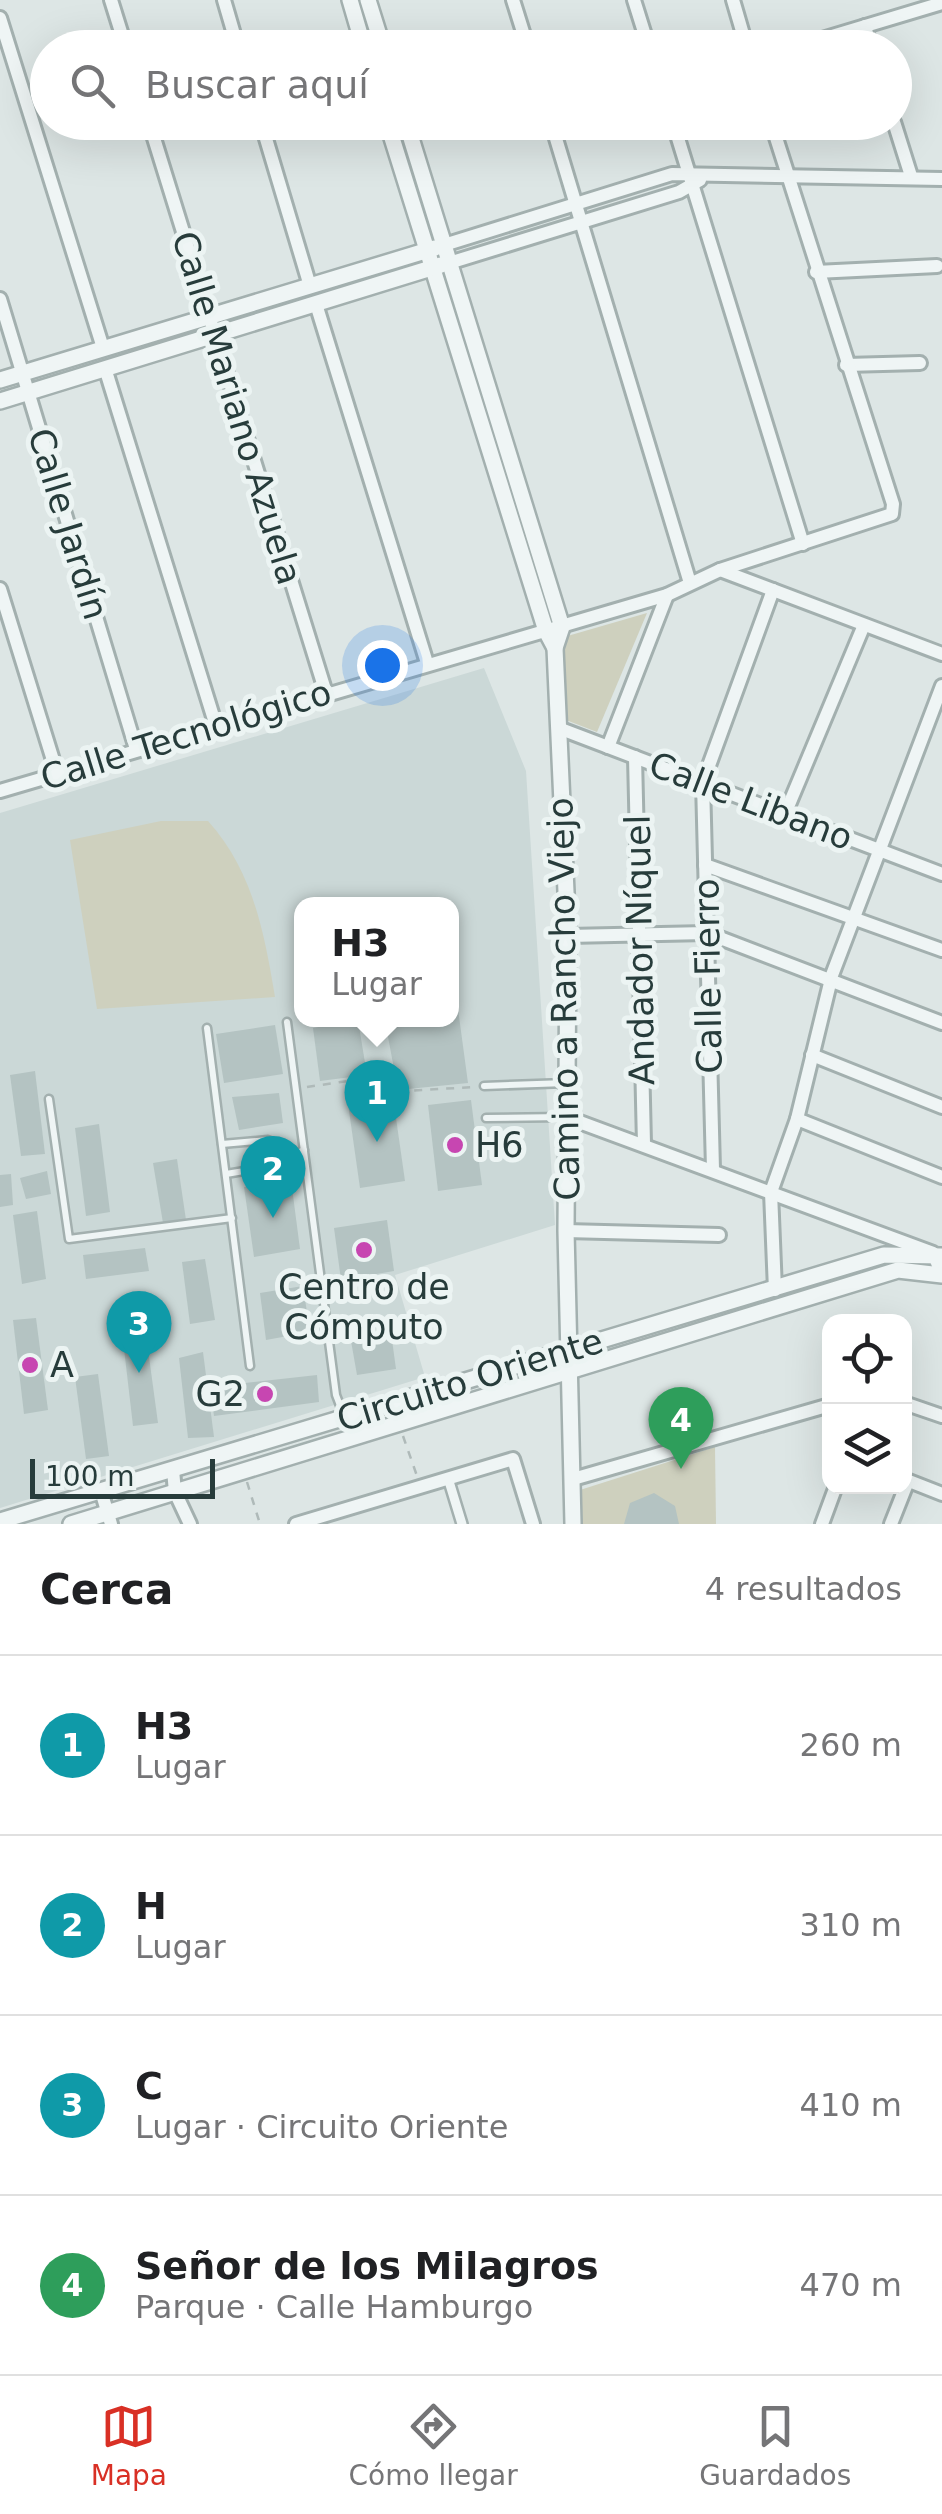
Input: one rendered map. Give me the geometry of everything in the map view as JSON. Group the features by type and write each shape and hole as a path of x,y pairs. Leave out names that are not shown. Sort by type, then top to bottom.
{"street":[{"path":"111,0 120,30"},
{"path":"224,0 233,30"},
{"path":"350,0 359,30"},
{"path":"368,0 377,30"},
{"path":"513,0 522,30"},
{"path":"634,0 643,30"},
{"path":"732,0 741,30"},
{"path":"852,30 942,3"},
{"path":"0,18 30,113"},
{"path":"865,26 866,30"},
{"path":"38,140 104,348"},
{"name":"Calle Mariano Azuela","path":"155,140 326,693"},
{"path":"266,140 310,286"},
{"path":"392,140 486,443 554,629"},
{"path":"412,140 505,436 554,629"},
{"path":"556,140 690,582"},
{"path":"679,140 802,544"},
{"path":"776,140 846,365 920,363"},
{"path":"900,140 911,176"},
{"path":"0,400 580,222 691,179 786,173 942,179"},
{"path":"0,380 672,174 691,179"},
{"path":"816,272 937,266"},
{"name":"Calle Jardín","path":"0,299 136,749"},
{"path":"316,304 427,663"},
{"name":"Calle Tecnológico","path":"0,791 667,595 720,570 892,514 894,504 846,365"},
{"path":"105,368 216,726"},
{"path":"486,443 505,436"},
{"path":"720,570 942,654"},
{"path":"0,588 57,774"},
{"path":"703,782 773,590"},
{"path":"608,747 667,595"},
{"path":"785,814 864,625"},
{"name":"Camino a Rancho Viejo","path":"554,629 568,936 566,1231 574,1524"},
{"path":"775,1290 771,1192 797,1119 830,982 942,686"},
{"name":"Calle Libano","path":"560,729 942,874"},
{"name":"Andador Níquel","path":"635,757 644,1144"},
{"name":"Calle Fierro","path":"703,782 713,1170"},
{"path":"706,865 942,950"},
{"path":"568,936 707,933 942,1023"},
{"path":"812,1055 942,1107"},
{"path":"566,1117 938,1255 942,1275"},
{"path":"797,1119 942,1177"},
{"path":"566,1231 719,1235"},
{"name":"Circuito Oriente","path":"0,1521 884,1255 938,1255"},
{"path":"848,1267 853,1284"},
{"name":"Circuito Oriente","path":"72,1524 109,1518 244,1470 898,1270 942,1275"},
{"path":"573,1479 822,1407"},
{"path":"912,1407 942,1416"},
{"path":"296,1524 513,1459 533,1524"},
{"path":"173,1470 175,1492 190,1524"},
{"path":"448,1478 462,1524"},
{"path":"912,1482 942,1494"},
{"path":"101,1491 109,1518"},
{"path":"822,1524 833,1494"},
{"path":"892,1524 902,1494"},
{"path":"346,1509 350,1524"}],"lane":[{"path":"287,1022 336,1394 345,1418"},
{"path":"208,1028 250,1366"},
{"path":"484,1086 567,1084"},
{"path":"49,1099 69,1239 232,1218"},
{"path":"486,1118 566,1117"},
{"path":"222,1144 268,1140 294,1151"},
{"path":"226,1174 268,1167 294,1151 304,1150"}],"path":[{"path":"294,1089 368,1078 379,1081 390,1092 484,1086"},
{"path":"398,1422 421,1487"},
{"path":"244,1470 260,1524"}],"shaded area":[{"path":"484,668 526,771 555,1225 395,1275 425,1377 0,1508 0,813"}],"green space":[{"path":"647,613 597,732 566,720 564,637"},
{"path":"161,821 208,821 236,860 254,903 275,997 97,1009 70,840"},
{"path":"715,1447 716,1524 582,1524 580,1490"}],"building":[{"path":"459,1016 468,1083 398,1090 386,1027 459,1027"},
{"path":"275,1025 283,1074 224,1083 216,1034"},
{"path":"359,1027 367,1075 320,1081 313,1028"},
{"path":"35,1071 45,1154 21,1156 10,1075"},
{"path":"279,1093 283,1123 239,1130 232,1097"},
{"path":"393,1097 405,1181 360,1188 348,1104"},
{"name":"H6","path":"471,1100 482,1185 438,1191 428,1105"},
{"path":"99,1124 110,1212 86,1216 75,1128"},
{"path":"177,1159 186,1220 163,1223 153,1163"},
{"path":"47,1171 51,1194 26,1199 20,1178"},
{"path":"11,1174 13,1205 0,1207 0,1175"},
{"path":"291,1180 300,1249 254,1257 244,1187"},
{"path":"37,1211 46,1279 22,1284 13,1215"},
{"name":"Centro de Cómputo","path":"387,1220 394,1271 341,1280 334,1228"},
{"path":"145,1248 149,1271 86,1279 83,1255"},
{"path":"205,1259 215,1320 190,1324 182,1262"},
{"path":"303,1286 310,1332 266,1340 260,1293"},
{"name":"A","path":"36,1318 48,1410 24,1414 13,1320"},
{"path":"389,1318 396,1369 357,1375 348,1324"},
{"path":"144,1320 158,1423 133,1426 121,1323"},
{"path":"203,1352 214,1437 188,1438 179,1358"},
{"path":"98,1374 109,1456 86,1459 75,1377"},
{"name":"G2","path":"317,1375 319,1402 214,1416 210,1387"},
{"path":"654,1493 675,1506 679,1524 624,1524 630,1503"}],"place":[{"name":"H3","path":"377,1142"},
{"name":"H6","path":"455,1145"},
{"name":"H","path":"273,1218"},
{"name":"Centro de Cómputo","path":"364,1250"},
{"name":"A","path":"30,1365"},
{"name":"C","path":"139,1373"},
{"name":"G2","path":"265,1394"},
{"name":"Señor de los Milagros","path":"681,1469"}]}
